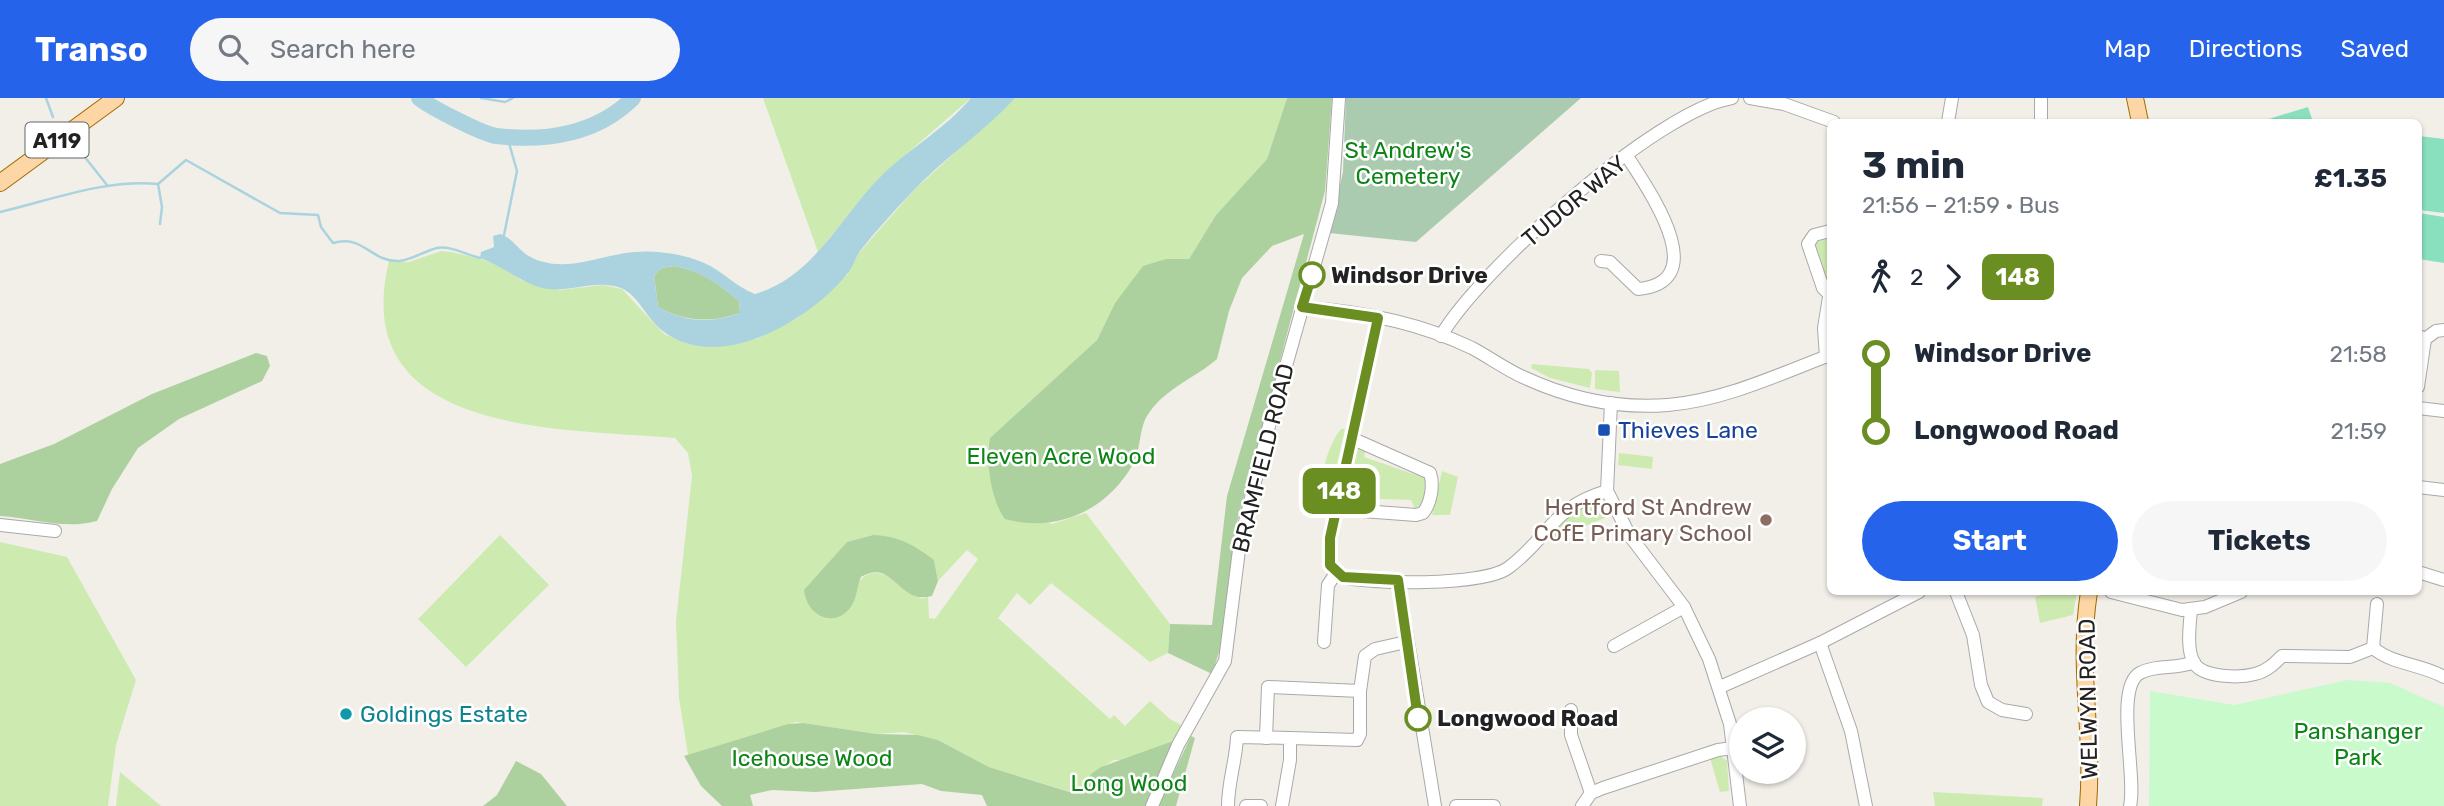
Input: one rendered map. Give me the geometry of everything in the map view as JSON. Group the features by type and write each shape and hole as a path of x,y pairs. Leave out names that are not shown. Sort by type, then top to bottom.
{"main road":[{"name":"A119","path":"0,183 116,98"},
{"path":"2135,98 2139,119"},
{"name":"WELWYN ROAD","path":"2088,806 2088,732 2082,654 2089,595"}],"street":[{"name":"BRAMFIELD ROAD","path":"1152,806 1178,745 1225,661 1241,542 1336,182 1339,98"},
{"name":"TUDOR WAY","path":"1441,337 1452,318 1478,289 1593,180 1682,116 1715,101 1732,98"},
{"path":"1750,98 1784,104 1827,119"},
{"path":"1948,119 1952,98"},
{"path":"2041,98 2041,119"},
{"path":"1601,261 1610,262 1637,289 1665,279 1674,267 1676,255 1667,230 1627,156"},
{"path":"1827,232 1814,235 1808,244 1827,290"},
{"path":"1302,307 1378,318 1441,337 1472,349 1552,389 1611,403 1667,405 1705,399 1827,356"},
{"path":"1827,313 1823,342 1827,353"},
{"path":"1378,318 1328,554 1336,573 1348,578 1441,582 1493,576 1513,563 1566,509 1584,498 1607,491"},
{"path":"2422,337 2444,330"},
{"path":"1611,403 1607,491 1630,536 1684,607 1720,687 1729,729"},
{"path":"2422,408 2444,411"},
{"path":"1336,509 1416,514 1423,513 1427,508 1432,481 1430,473 1351,439"},
{"path":"2422,487 2444,490"},
{"path":"0,526 55,531"},
{"path":"1324,642 1328,584 1336,573"},
{"path":"2422,573 2444,580"},
{"path":"1398,580 1406,642 1435,806"},
{"path":"1720,687 1820,643 1913,595"},
{"path":"1957,595 1973,635 1981,685 1988,702 2002,710 2026,714"},
{"path":"2153,596 2182,610 2205,607 2234,595"},
{"path":"2373,648 2377,604"},
{"path":"1614,646 1684,607"},
{"path":"2191,609 2194,662 2204,671 2243,676 2269,668 2282,656 2291,654 2310,659 2350,657 2373,648"},
{"path":"1228,806 1229,783 1236,763 1230,737 1357,740 1360,734 1360,691 1365,656 1375,649 1406,642"},
{"path":"1820,643 1851,731 1866,806"},
{"path":"2373,648 2390,659 2424,667 2444,677"},
{"path":"2130,806 2134,782 2126,727 2132,682 2136,674 2146,670 2182,667 2194,662"},
{"path":"1266,738 1268,687 1360,691"},
{"path":"1571,710 1571,736 1591,793"},
{"path":"1282,806 1290,760 1290,738"},
{"path":"1582,806 1591,793 1729,749"},
{"path":"1737,784 1740,806"},
{"path":"1246,806 1261,806"},
{"path":"1456,806 1494,806"}],"green space":[{"path":"763,98 971,98 881,176 818,252"},
{"path":"1015,98 1287,98 1267,159 1216,215 1189,259 1166,259 1115,303 1097,340 990,438 987,450 995,499 1052,524 1086,513 1170,624 1168,653 1150,662 1051,583 1030,605 1017,593 998,618 1110,719 1114,715 1125,726 1150,701 1170,719 1183,726 1173,741 1124,760 1114,760 1092,773 1077,794 989,767 938,740 903,732 877,734 796,722 688,755 679,698 676,621 692,476 688,453 675,438 577,431 524,424 474,412 431,392 400,362 384,319 389,261 409,262 441,251 496,263 521,280 559,290 603,285 622,289 664,334 689,344 703,346 757,339 799,317 848,274 858,254 914,190","holes":["873,535 934,560 938,581 967,550 978,559 935,619 929,618 928,597 922,599 879,573 863,578 856,587 805,590 847,542"]},
{"name":"Eleven Acre Wood","path":"1287,98 1332,98 1325,191 1235,530 1222,643 1212,674 1168,653 1170,624 1212,625 1227,496 1304,234 1272,246 1242,278 1229,311 1217,359 1156,404 1143,425 1133,464 1122,480 1095,506 1061,520 1043,523 1005,519 993,491 989,468 990,438 1097,340 1115,303 1143,266 1166,259 1189,259 1216,215 1267,159"},
{"name":"St Andrew's Cemetery","path":"1346,98 1581,98 1416,242 1329,233 1343,172"},
{"path":"2308,107 2312,119 2269,119"},
{"path":"2422,136 2444,139 2444,213 2422,210"},
{"path":"2422,213 2444,217 2444,263 2422,259"},
{"path":"1827,239 1827,282 1812,243"},
{"path":"674,266 701,275 724,289 739,301 740,313 698,319 678,316 658,307 654,276 661,268"},
{"path":"256,353 267,356 270,366 262,381 179,419 138,448 112,489 97,521 60,524 0,516 0,464 54,444 152,394"},
{"path":"1532,364 1589,369 1592,373 1590,388 1550,378 1531,368"},
{"path":"1595,370 1619,371 1620,392 1595,389"},
{"path":"1341,429 1345,429 1325,516 1320,496 1323,471 1330,447"},
{"path":"1360,448 1366,449 1364,457 1422,477 1425,471 1427,500 1415,509 1411,500 1354,498 1351,505 1346,502 1344,497 1354,452"},
{"path":"1619,453 1653,457 1652,469 1618,465"},
{"path":"1442,471 1458,477 1450,515 1432,515"},
{"path":"1597,500 1604,503 1607,517 1551,540 1548,538 1548,534 1581,506"},
{"path":"500,535 549,585 466,667 418,619"},
{"path":"873,535 906,542 934,560 938,581 932,596 911,594 889,577 872,572 861,577 854,602 846,612 831,618 817,613 806,600 804,590 847,542"},
{"path":"0,542 67,557 136,680 116,745 108,806 0,806"},
{"path":"2076,595 2073,615 2040,623 2035,597"},
{"name":"Panshanger Park","path":"2348,680 2390,683 2444,707 2444,806 2149,806 2150,691 2234,705"},
{"name":"Icehouse Wood","path":"803,723 877,734 918,735 938,740 989,767 1076,794 1092,773 1101,767 1173,741 1145,806 987,806 982,795 941,791 922,784 815,792 772,790 750,795 753,806 722,806 701,786 684,756 788,724"},
{"name":"Long Wood","path":"1191,736 1195,738 1176,806 1158,806"},
{"path":"1719,755 1727,761 1729,791 1720,792 1710,758"},
{"path":"516,761 541,774 567,806 483,806 497,795"},
{"path":"120,772 161,806 116,806"},
{"path":"1933,792 2043,798 2042,806 1935,806"}],"water":[{"path":"971,98 1015,98 913,191 866,243 849,272 833,289 797,318 754,339 710,347 689,344 664,332 636,300 621,288 591,285 562,289 542,288 480,258 481,252 494,247 493,236 500,234 529,256 555,264 577,263 624,253 670,253 704,263 755,294 776,286 810,260 882,175","holes":["674,266 709,279 739,301 740,313 719,319 698,320 678,316 658,307 654,276 661,268"]}],"waterway":[{"path":"46,98 53,117"},
{"path":"419,98 481,131 515,138 570,133 603,120 633,98"},
{"path":"481,98 505,102 513,98"},
{"path":"504,235 517,171 507,136"},
{"path":"76,146 107,185"},
{"path":"0,212 98,187 158,184 186,160 280,213 318,215 321,227 333,243 352,242 389,260 404,260 442,247 480,258"},
{"path":"158,184 162,207 160,224"}],"bus line":[{"name":"148","path":"1312,275 1302,307 1339,310 1378,318 1328,554 1330,565 1339,576 1398,580 1400,610 1418,718"}],"place":[{"name":"Windsor Drive","path":"1312,275"},
{"name":"Thieves Lane","path":"1604,430"},
{"name":"Hertford St Andrew CofE Primary School","path":"1766,520"},
{"name":"Goldings Estate","path":"346,714"},
{"name":"Longwood Road","path":"1418,718"}]}
